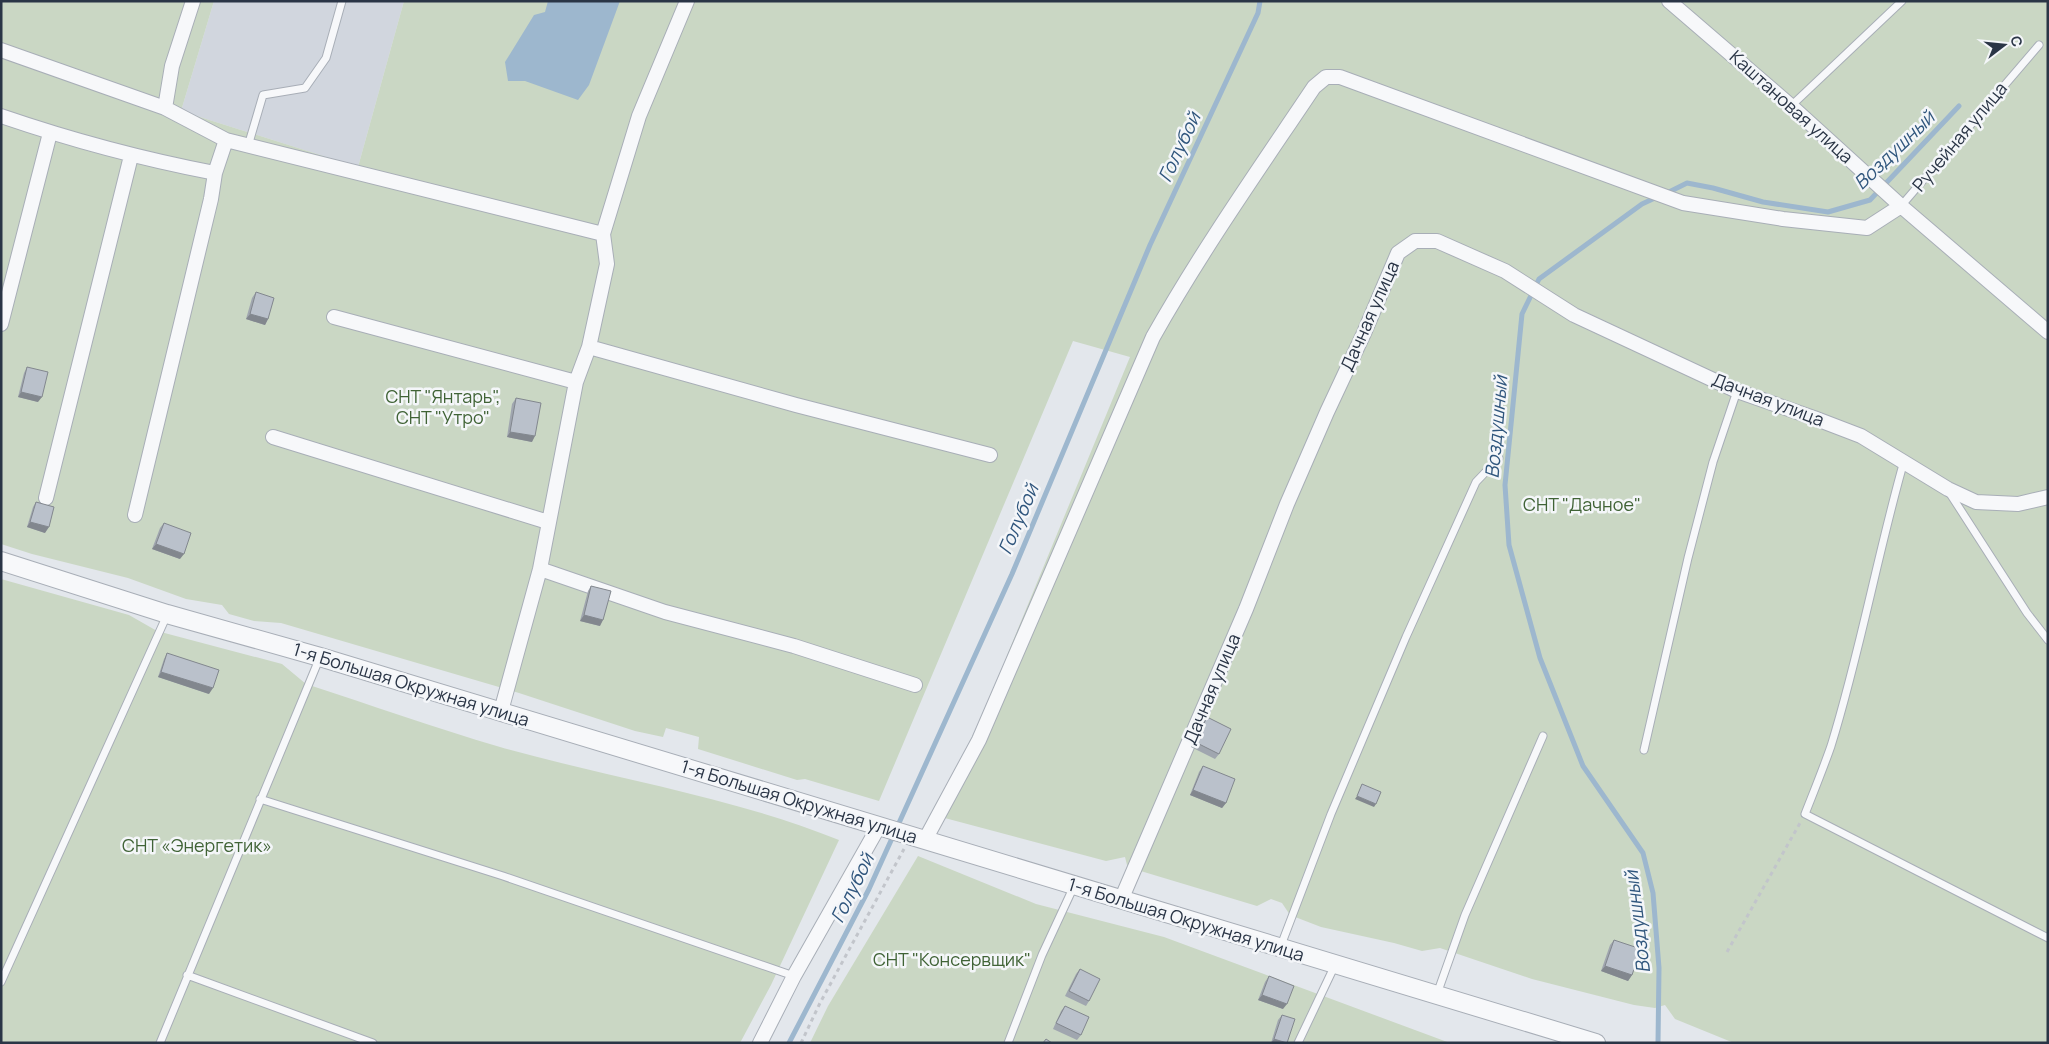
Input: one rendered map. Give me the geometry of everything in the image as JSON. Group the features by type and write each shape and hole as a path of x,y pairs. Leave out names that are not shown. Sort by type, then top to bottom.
{"street":[{"path":"165,108 172,66 193,1"},
{"path":"501,712 540,569 576,382 589,347 607,264 603,234 639,116 687,1"},
{"name":"Каштановая улица","path":"1669,1 1791,106 1901,206 2046,325"},
{"path":"1,50 165,108 226,140 603,234"},
{"path":"918,838 979,740 1152,337 1173,300 1233,207 1314,87 1326,77 1340,77 1683,203 1783,219 1867,228 1901,206"},
{"path":"1,116 50,133 131,156 215,173"},
{"path":"1,324 50,133"},
{"path":"134,516 215,173 226,140"},
{"path":"46,498 131,156"},
{"name":"Дачная улица","path":"1121,900 1246,609 1291,496 1398,253 1415,241 1437,241 1505,270 1574,315 1737,391 1861,436 1948,489 1976,502 2018,504 2048,497"},
{"path":"334,317 576,382"},
{"path":"589,347 796,405 990,455"},
{"path":"273,437 548,522"},
{"name":"1-я Большая Окружная улица","path":"2,564 167,614 320,657 1596,1043"},
{"path":"540,569 664,612 794,646 915,685"},
{"path":"760,1043 794,976 880,826"}],"lane":[{"path":"248,146 263,96 305,88 326,58 342,1"},
{"path":"1791,106 1902,1"},
{"name":"Ручейная улица","path":"1901,206 2039,45"},
{"path":"1644,750 1688,558 1713,462 1737,391"},
{"path":"1280,948 1331,814 1406,637 1476,482 1499,458"},
{"path":"1904,462 1886,526 1853,666 1836,728 1805,814 2048,938"},
{"path":"1948,489 2027,613 2048,640"},
{"path":"1,982 167,614"},
{"path":"160,1043 320,657"},
{"path":"1436,994 1465,915 1543,736"},
{"path":"260,799 503,876 794,976"},
{"path":"1008,1043 1042,955 1074,886"},
{"path":"1298,1043 1335,965"},
{"path":"187,975 373,1043"}],"path":[{"path":"1727,952 1805,814"},
{"path":"801,1043 820,1003 918,838"}],"shaded area":[{"path":"214,1 404,1 358,167 181,111"}],"green space":[{"path":"1,1 214,1 181,111 358,167 404,1 2048,1 2048,1043 1734,1043 1675,1019 1665,1005 1655,1008 1634,1005 1532,979 1440,948 1422,951 1321,927 1290,915 1282,903 1271,899 1257,906 1134,869 1127,865 1125,857 1106,861 941,817 968,745 993,696 1008,653 1130,357 1073,341 879,801 805,779 797,780 698,749 699,737 666,728 663,737 635,731 519,693 281,623 254,621 229,614 222,605 186,599 128,578 32,554 1,544"},
{"name":"СНТ «Энергетик»","path":"1,579 129,615 157,631 282,664 306,684 476,740 756,811 839,840 771,985 740,1043 1,1043"},
{"name":"СНТ \"Консервщик\"","path":"918,856 1036,904 1164,937 1450,1043 810,1043 828,1006"}],"water":[{"path":"548,1 620,1 589,85 578,100 525,81 508,81 505,62 534,15 545,12"}],"building":[{"path":"256,292 274,298 268,319 250,314"},
{"path":"27,367 48,372 42,397 21,392"},
{"path":"516,398 541,403 535,436 510,432"},
{"path":"36,502 54,507 49,527 30,522"},
{"path":"164,523 191,533 184,554 156,544"},
{"path":"591,586 611,591 603,620 584,615"},
{"path":"167,653 219,670 213,688 161,672"},
{"path":"1207,717 1231,729 1219,754 1195,742"},
{"path":"1203,766 1235,779 1226,803 1193,790"},
{"path":"1362,784 1381,792 1376,804 1357,796"},
{"path":"1614,940 1641,949 1632,975 1605,966"},
{"path":"1080,969 1100,979 1089,1001 1069,991"},
{"path":"1269,976 1294,986 1287,1004 1262,995"},
{"path":"1065,1006 1089,1017 1081,1035 1056,1023"},
{"path":"1282,1015 1295,1019 1287,1043 1274,1039"},
{"path":"1046,1039 1052,1043 1043,1043"}],"waterway":[{"name":"Голубой","path":"789,1043 869,889 1012,574 1150,245 1258,13 1260,1"},
{"name":"Воздушный","path":"1665,194 1687,183 1763,202 1828,212 1870,200 1959,106"},
{"name":"Воздушный","path":"1657,197 1642,204 1539,279 1522,314 1505,485 1509,545 1540,658 1583,766 1643,853 1653,893 1659,968 1658,1043"}],"park label":[{"name":"СНТ \"Янтарь\", СНТ \"Утро\"","path":"443,407"},
{"name":"СНТ \"Дачное\"","path":"1582,505"}]}
